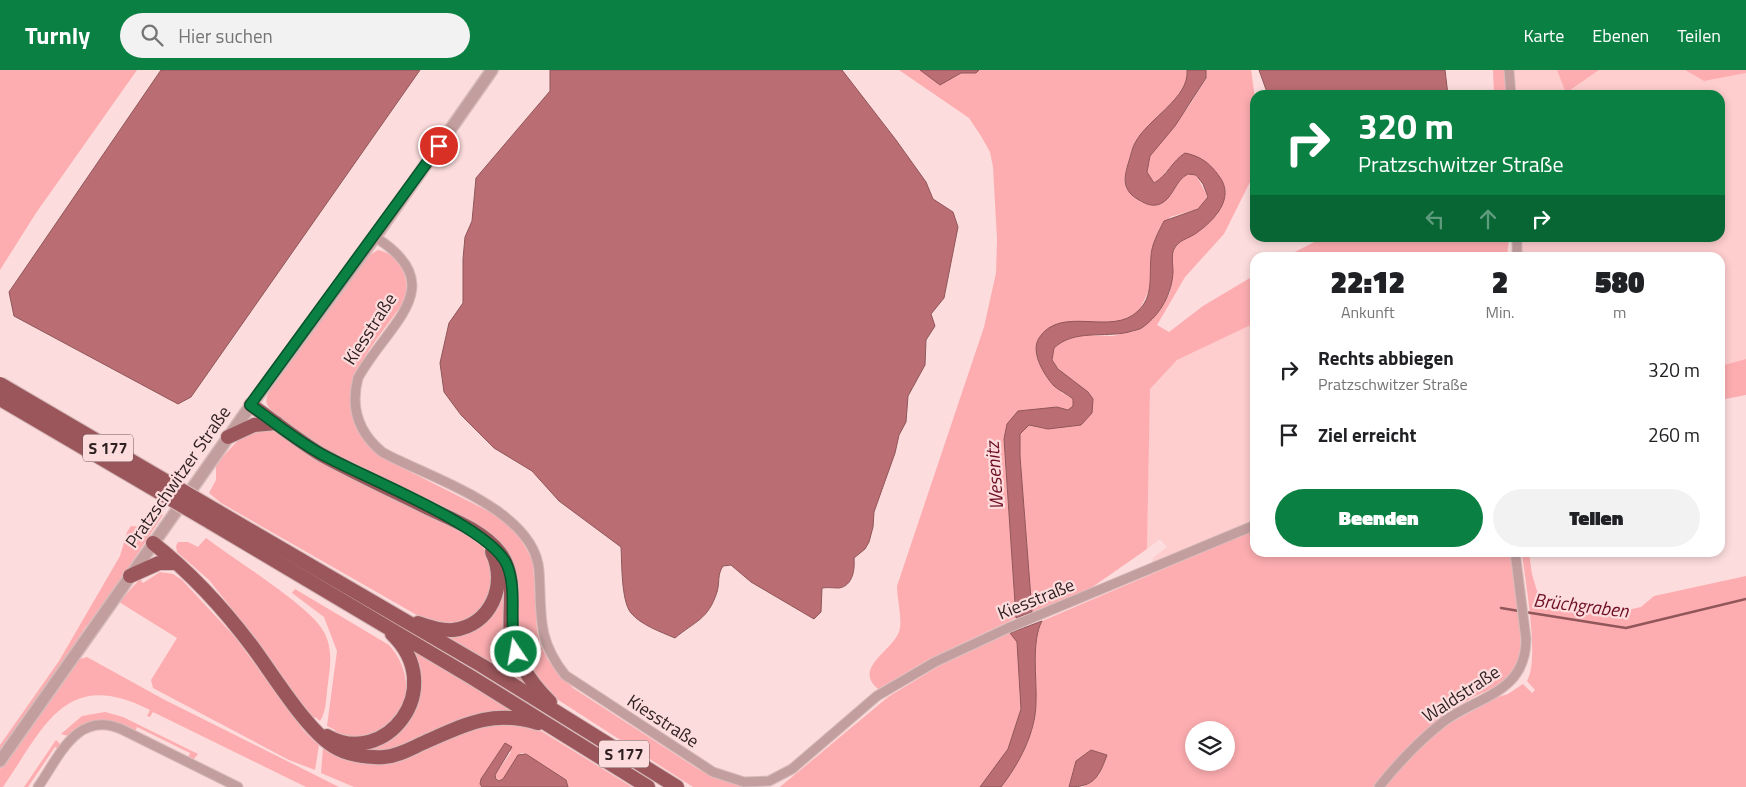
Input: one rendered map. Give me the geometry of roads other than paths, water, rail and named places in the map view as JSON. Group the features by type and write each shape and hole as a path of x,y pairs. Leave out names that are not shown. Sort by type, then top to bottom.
{"highway":[{"name":"S 177","path":"0,384 379,622 648,787"},
{"name":"S 177","path":"0,399 399,618 570,720 677,787"},
{"path":"250,405 322,454 477,534 492,544 507,565 512,588 511,633 524,669 542,694 570,720"},
{"path":"228,437 254,425 276,423"},
{"path":"399,618 432,628 452,630 466,626 484,615 496,593 498,568 492,554 477,534"},
{"path":"153,543 204,590 237,627 312,725 342,751 366,757 391,756 465,724 500,717 526,720 560,732"},
{"path":"130,576 155,564 175,563"},
{"path":"332,742 360,742 376,738 398,724 410,704 415,686 414,669 402,646 379,622"}],"street":[{"name":"Pratzschwitzer Straße","path":"0,761 250,405 375,237 492,70"},
{"path":"1509,70 1511,90"},
{"name":"Kiesstraße","path":"375,237 399,254 406,262 413,282 410,301 358,378 354,406 356,417 362,429 382,452 493,508 519,528 532,546 538,563 542,630 552,658 565,675 713,772 744,782 775,779 792,769 877,696 935,662 1008,628 1250,527"},
{"name":"Waldstraße","path":"1379,787 1401,760 1423,738 1456,714 1511,682 1521,667 1526,644 1516,557"},
{"path":"38,787 76,733 86,727 104,724 121,729 238,787"}],"waterway":[{"name":"Brüchgraben","path":"1525,612 1626,628 1746,599"},
{"name":"Brüchgraben","path":"1501,608 1519,611"}],"water label":[{"name":"Wesenitz","path":"994,476"}]}
